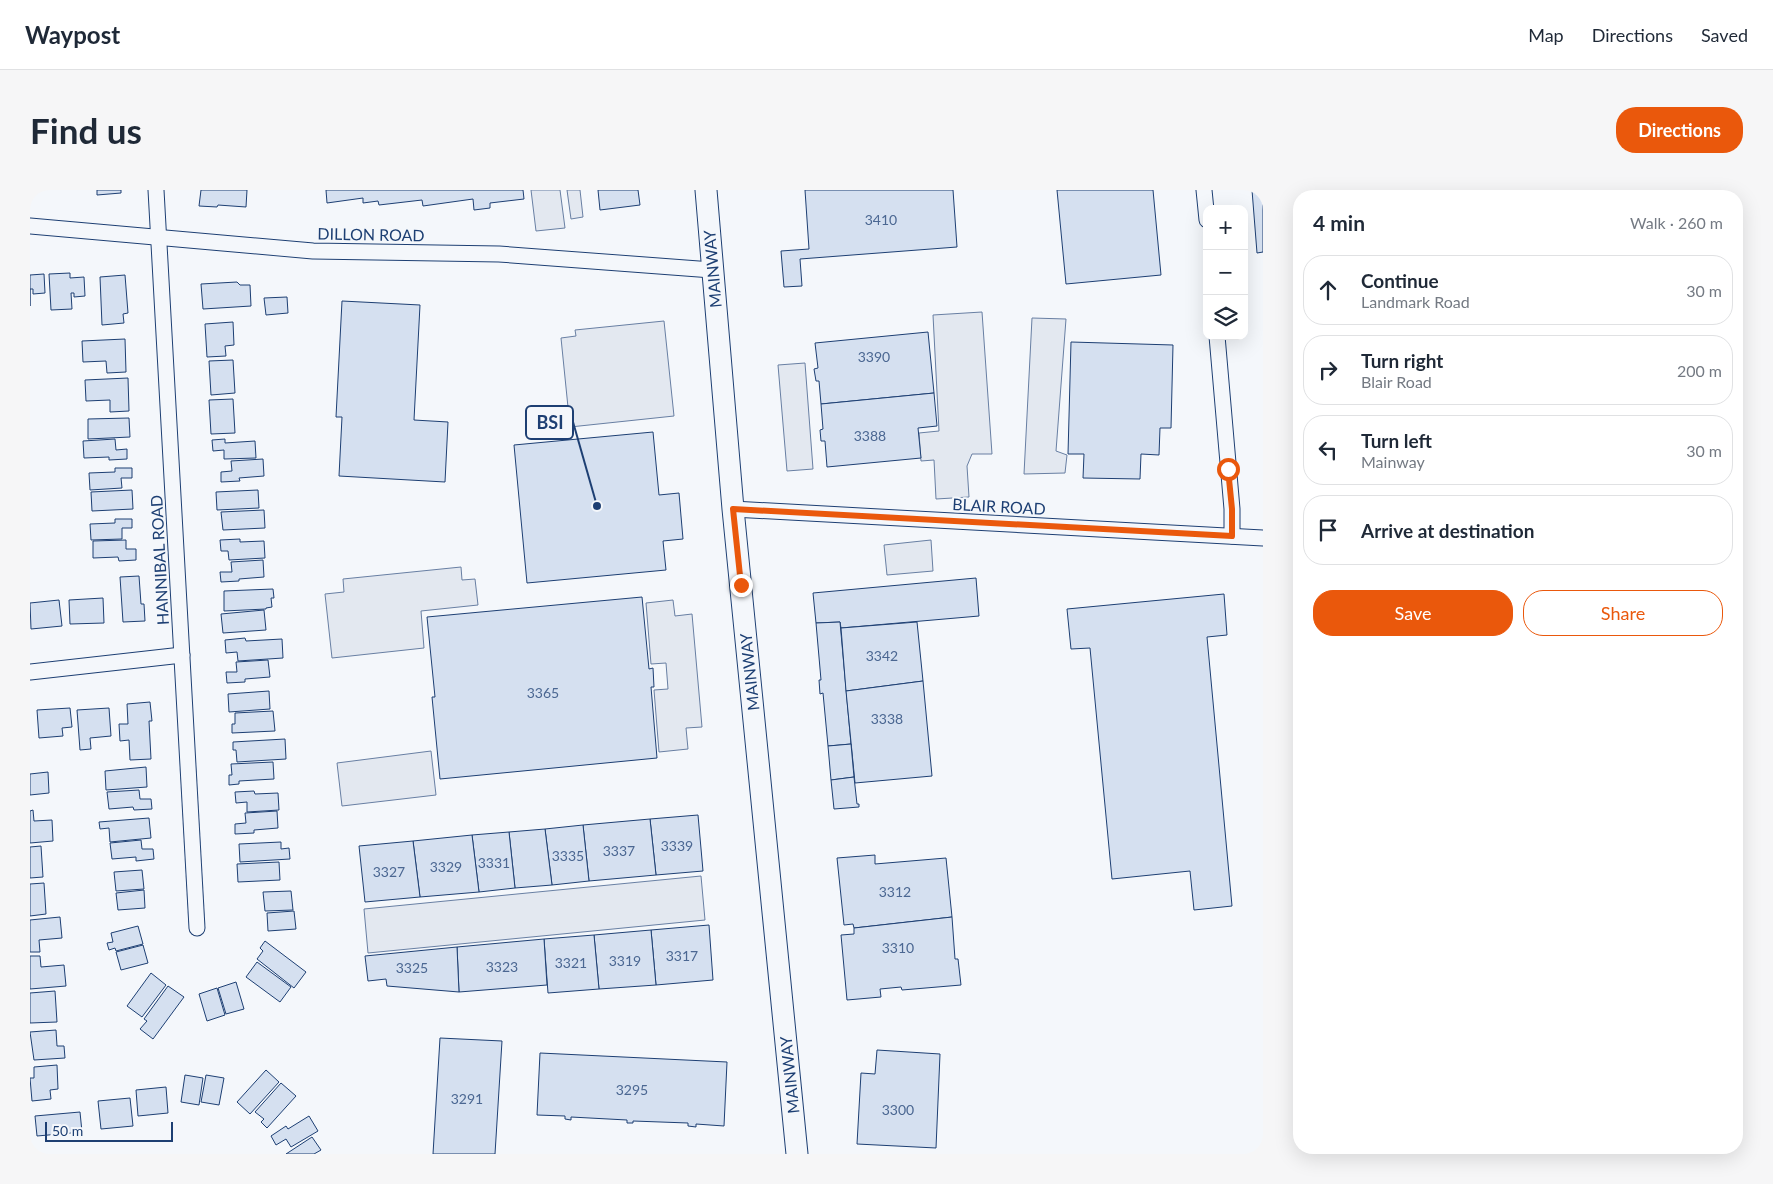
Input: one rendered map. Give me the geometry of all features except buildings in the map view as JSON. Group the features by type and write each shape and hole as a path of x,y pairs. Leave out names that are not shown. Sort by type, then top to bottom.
{"street":[{"name":"HANNIBAL ROAD","path":"156,190 197,928"},
{"name":"MAINWAY","path":"706,190 733,509 797,1154"},
{"path":"1204,190 1206,205"},
{"name":"DILLON ROAD","path":"30,226 313,251 499,254 712,270"},
{"path":"1217,340 1232,509 1232,536"},
{"name":"BLAIR ROAD","path":"733,509 1263,538"},
{"path":"30,672 182,654"}],"shaded area":[{"path":"531,190 560,190 565,228 536,231"},
{"path":"567,190 580,190 583,217 571,219"},
{"path":"982,312 992,454 972,454 967,466 969,497 936,499 934,460 921,461 919,433 939,431 933,315"},
{"path":"1032,318 1066,319 1056,451 1067,455 1065,473 1024,474"},
{"path":"664,321 674,416 570,427 561,338 576,336 575,330"},
{"path":"805,363 813,469 787,471 778,365"},
{"path":"931,540 933,571 887,575 884,545"},
{"path":"461,567 462,580 475,579 478,605 421,611 424,648 332,658 325,594 344,592 343,579"},
{"path":"673,600 675,616 692,614 702,727 686,728 688,749 659,752 654,690 668,689 666,663 651,664 646,603"},
{"path":"431,751 436,795 342,806 337,763"},
{"path":"701,876 705,920 368,953 364,909"}],"place":[{"name":"BSI","path":"597,506"}],"route":[{"path":"741,585 733,509 1232,536 1232,509 1228,469"}]}
